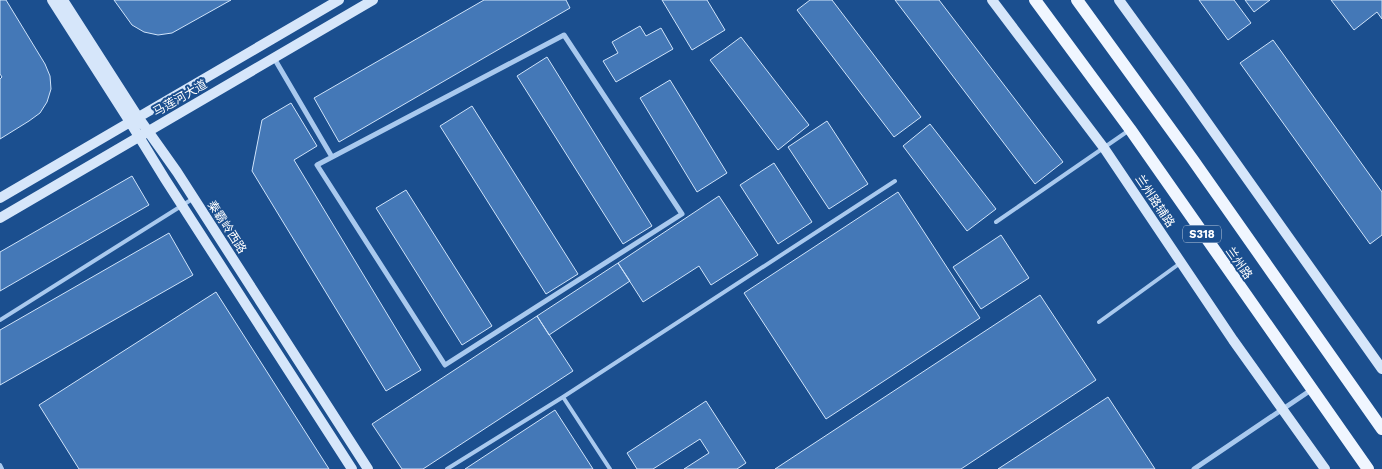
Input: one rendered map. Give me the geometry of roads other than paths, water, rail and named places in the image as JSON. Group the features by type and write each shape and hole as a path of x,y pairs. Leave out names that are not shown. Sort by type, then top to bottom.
{"main road":[{"name":"兰州路","path":"1035,0 1130,129 1368,469"},
{"name":"兰州路","path":"1077,0 1193,160 1382,429"}],"street":[{"name":"秦霸岭西路","path":"52,0 144,134 194,198 368,469"},
{"name":"秦霸岭西路","path":"63,0 134,120"},
{"name":"马莲河大道","path":"0,198 339,0"},
{"name":"马莲河大道","path":"0,218 373,0"},
{"name":"兰州路辅路","path":"992,0 1104,148 1233,340 1326,469"},
{"path":"1119,0 1382,370"},
{"path":"564,35 682,214 445,364 318,165 332,158 564,35"},
{"path":"274,58 332,158"},
{"name":"秦霸岭西路","path":"144,134 182,206 352,469"},
{"path":"1194,469 1311,390"}],"lane":[{"path":"996,222 1130,129"},
{"path":"447,469 563,397 895,182"},
{"path":"0,320 194,198"},
{"path":"1100,322 1181,262"},
{"path":"563,397 610,469"},
{"path":"0,465 2,469"}]}
